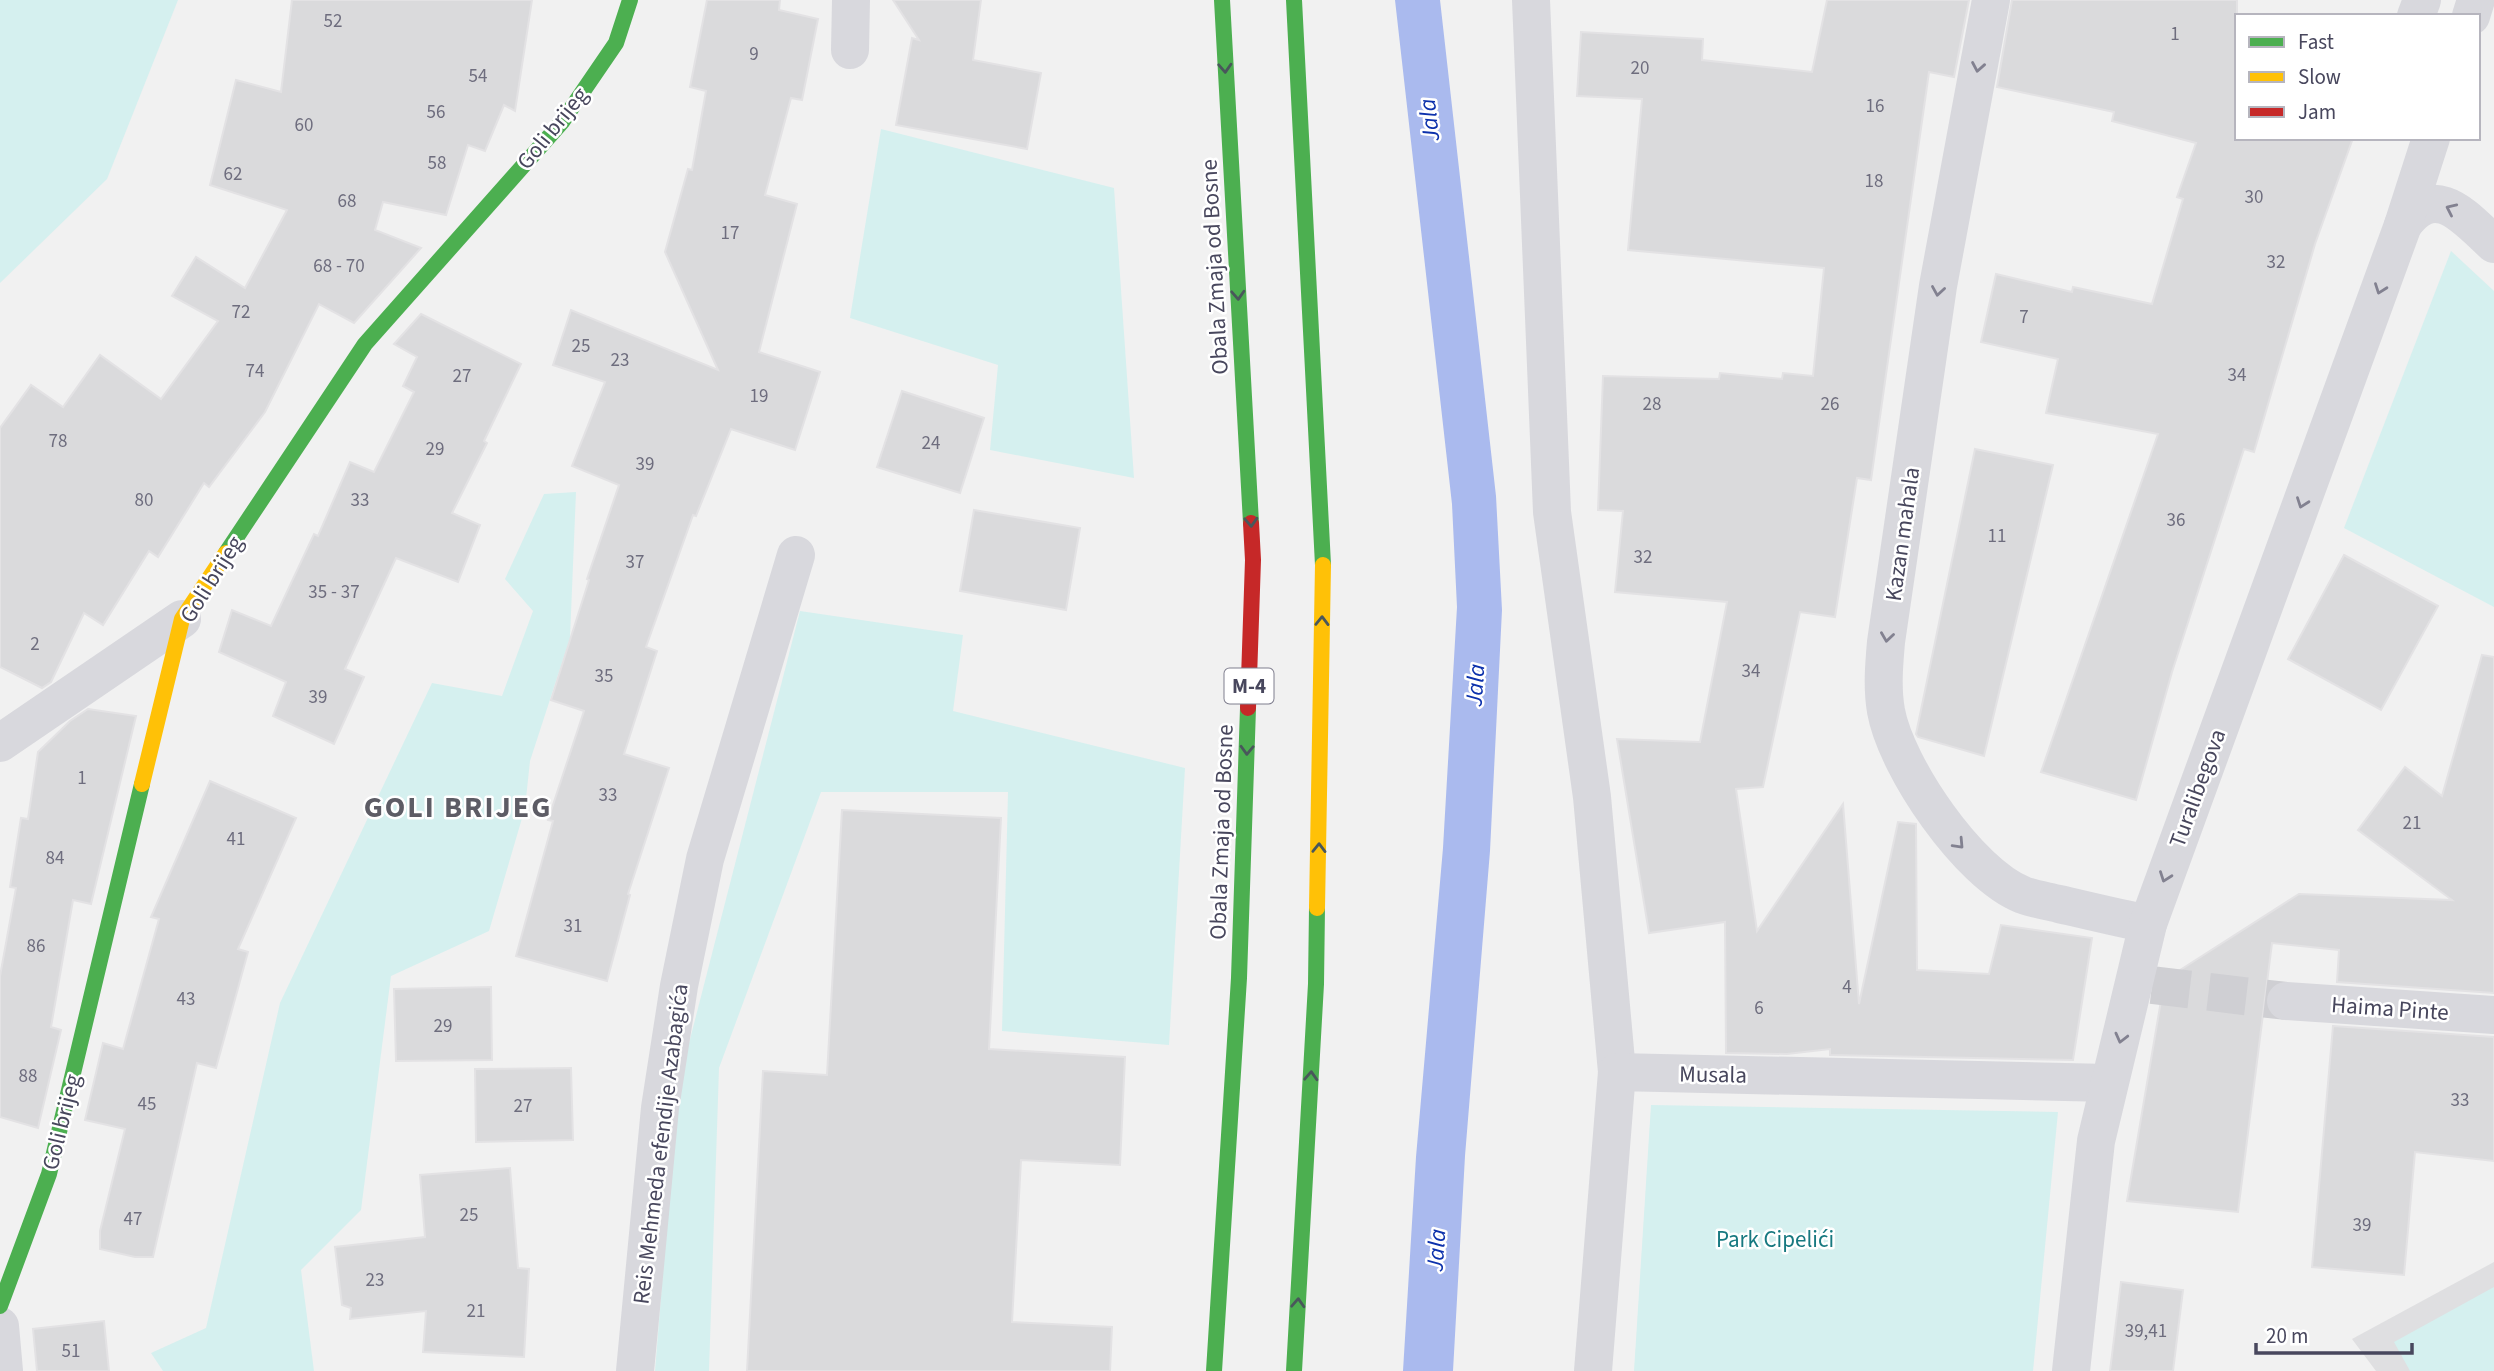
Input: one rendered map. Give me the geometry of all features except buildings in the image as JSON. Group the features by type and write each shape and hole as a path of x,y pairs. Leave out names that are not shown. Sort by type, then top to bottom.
{"main road":[{"name":"Goli brijeg","path":"0,1306 49,1174 182,619 365,344 562,122 616,43 630,0"},
{"name":"Obala Zmaja od Bosne","path":"1214,1371 1239,978 1253,560 1222,0"},
{"path":"1294,0 1323,557 1317,984 1294,1371"}],"street":[{"path":"850,50 851,0"},
{"path":"1531,0 1552,512 1592,797 1617,1072 1592,1371"},
{"name":"Kazan mahala","path":"1990,0 1938,286 1886,642 1882,677 1886,713 1903,760 1952,837 1987,873 2022,894 2112,918 2148,924"},
{"name":"Turalibegova","path":"2071,1371 2096,1142 2109,1083 2143,984 2148,924 2403,225 2430,140"},
{"path":"2403,225 2422,207 2430,204 2448,206 2459,212 2494,244"},
{"name":"Reis Mehmeda efendije Azabagića","path":"635,1371 660,1108 679,986 705,859 796,555"},
{"path":"0,743 182,619"},
{"name":"Haima Pinte","path":"2286,1001 2494,1015"},
{"name":"Musala","path":"1617,1072 2109,1083"},
{"path":"0,1326 4,1371"}],"shaded area":[{"path":"2494,1262 2494,1371 2376,1371 2352,1339"}],"green space":[{"path":"0,0 178,0 107,179 0,283"},
{"path":"881,129 1114,188 1134,478 990,450 998,365 850,318"},
{"path":"2451,251 2494,291 2494,607 2344,528"},
{"path":"576,492 570,638 530,761 525,808 489,931 391,976 361,1210 301,1270 314,1371 163,1371 151,1353 206,1328 280,1003 432,683 502,696 533,611 505,579 544,494"},
{"path":"800,611 963,635 953,711 1185,768 1169,1045 1002,1031 1008,792 821,792 719,1068 709,1371 655,1371 678,1086"},
{"name":"Park Cipelići","path":"1651,1105 2058,1112 2033,1371 1634,1371"},
{"path":"2494,1287 2494,1371 2410,1371 2394,1342"}],"water":[{"name":"Jala","path":"1395,0 1440,0 1496,496 1502,610 1490,851 1465,1156 1453,1371 1403,1371 1416,1157 1443,848 1457,607 1452,504"}],"tunnel":[{"path":"2152,985 2286,1001"}],"traffic: fast":[{"path":"226,553 365,344 562,122 616,43 630,0"},
{"path":"1222,0 1251,523"},
{"path":"1294,0 1323,565"},
{"path":"1214,1371 1239,978 1248,708"},
{"path":"0,1306 49,1174 142,784"},
{"path":"1294,1371 1316,984 1317,908"}],"traffic: slow":[{"path":"142,784 182,619 226,553"},
{"path":"1317,908 1323,565"}],"traffic: jam":[{"path":"1248,708 1253,560 1251,523"}],"district":[{"name":"GOLI BRIJEG","path":"458,807"}]}
